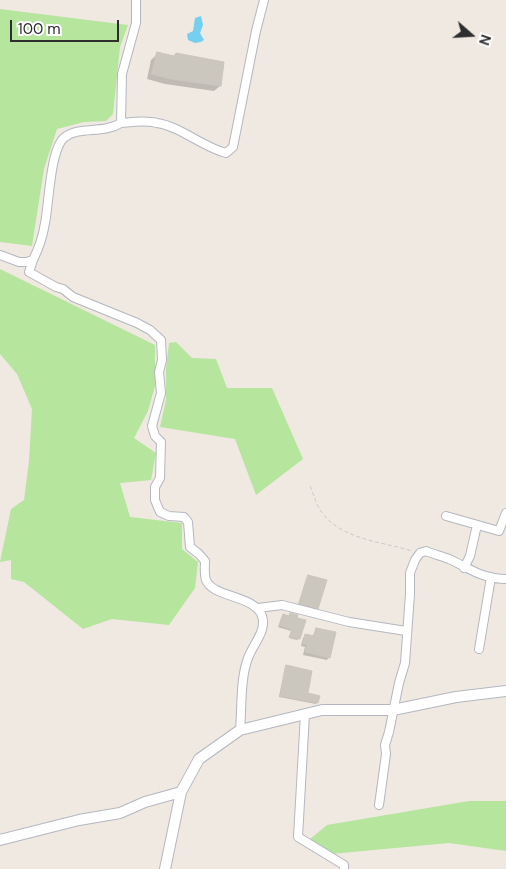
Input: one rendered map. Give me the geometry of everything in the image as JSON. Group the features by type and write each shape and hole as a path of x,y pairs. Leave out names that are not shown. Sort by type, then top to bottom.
{"street":[{"path":"121,123 122,74 136,23 136,0"},
{"path":"264,0 233,148 226,153 172,127 143,121 121,123 114,128 73,133 63,138 56,151 46,222 29,272 56,288 63,289 73,297 137,322 162,340 162,360 159,372 161,393 152,426 155,436 161,442 160,478 155,487 155,500 160,512 169,516 184,517 188,522 190,547 205,561 207,582 214,588 258,608 282,605 349,622 406,631"},
{"path":"0,255 19,262 33,260"},
{"path":"446,516 499,531 506,513"},
{"path":"464,568 470,556 477,525"},
{"path":"379,805 386,754 385,745 390,732 393,710 405,663 410,573 415,560 420,553 426,551 448,559 464,568 491,577 506,579"},
{"path":"479,649 491,577"},
{"path":"240,730 245,670 248,658 263,628 263,617 258,608"},
{"path":"165,869 181,792 199,759 240,730 322,710 393,710 456,697 506,691"},
{"path":"305,714 298,836 344,865 344,869"},
{"path":"0,840 79,820 120,813 145,802 181,792"}],"path":[{"path":"310,486 318,506 341,530 420,553"}],"green space":[{"path":"0,9 128,25 120,47 113,114 106,121 84,122 57,129 44,169 32,246 0,242"},
{"path":"0,269 155,345 155,386 148,411 134,438 156,453 151,480 120,483 130,517 182,523 182,549 198,562 195,588 169,625 112,619 83,629 24,582 11,579 11,560 0,562 11,509 24,500 29,461 32,409 17,374 0,354"},
{"path":"176,342 192,358 216,359 227,388 272,388 303,459 256,495 235,439 160,427 166,400 166,368 169,343"},
{"path":"469,801 506,801 506,851 449,843 331,854 310,839 327,825"}],"water":[{"path":"201,16 203,25 200,33 204,40 195,43 188,40 187,34 193,31 195,18"}],"building":[{"path":"157,52 174,56 176,53 224,62 221,86 171,79 152,74"},
{"path":"308,575 327,580 318,609 299,604"},
{"path":"290,613 298,615 297,618 306,620 300,639 289,637 292,630 279,625 283,614 289,616"},
{"path":"316,628 336,632 330,658 305,652 307,644 303,644 305,634 314,636"},
{"path":"286,665 312,671 308,693 320,696 318,703 280,696"}]}
